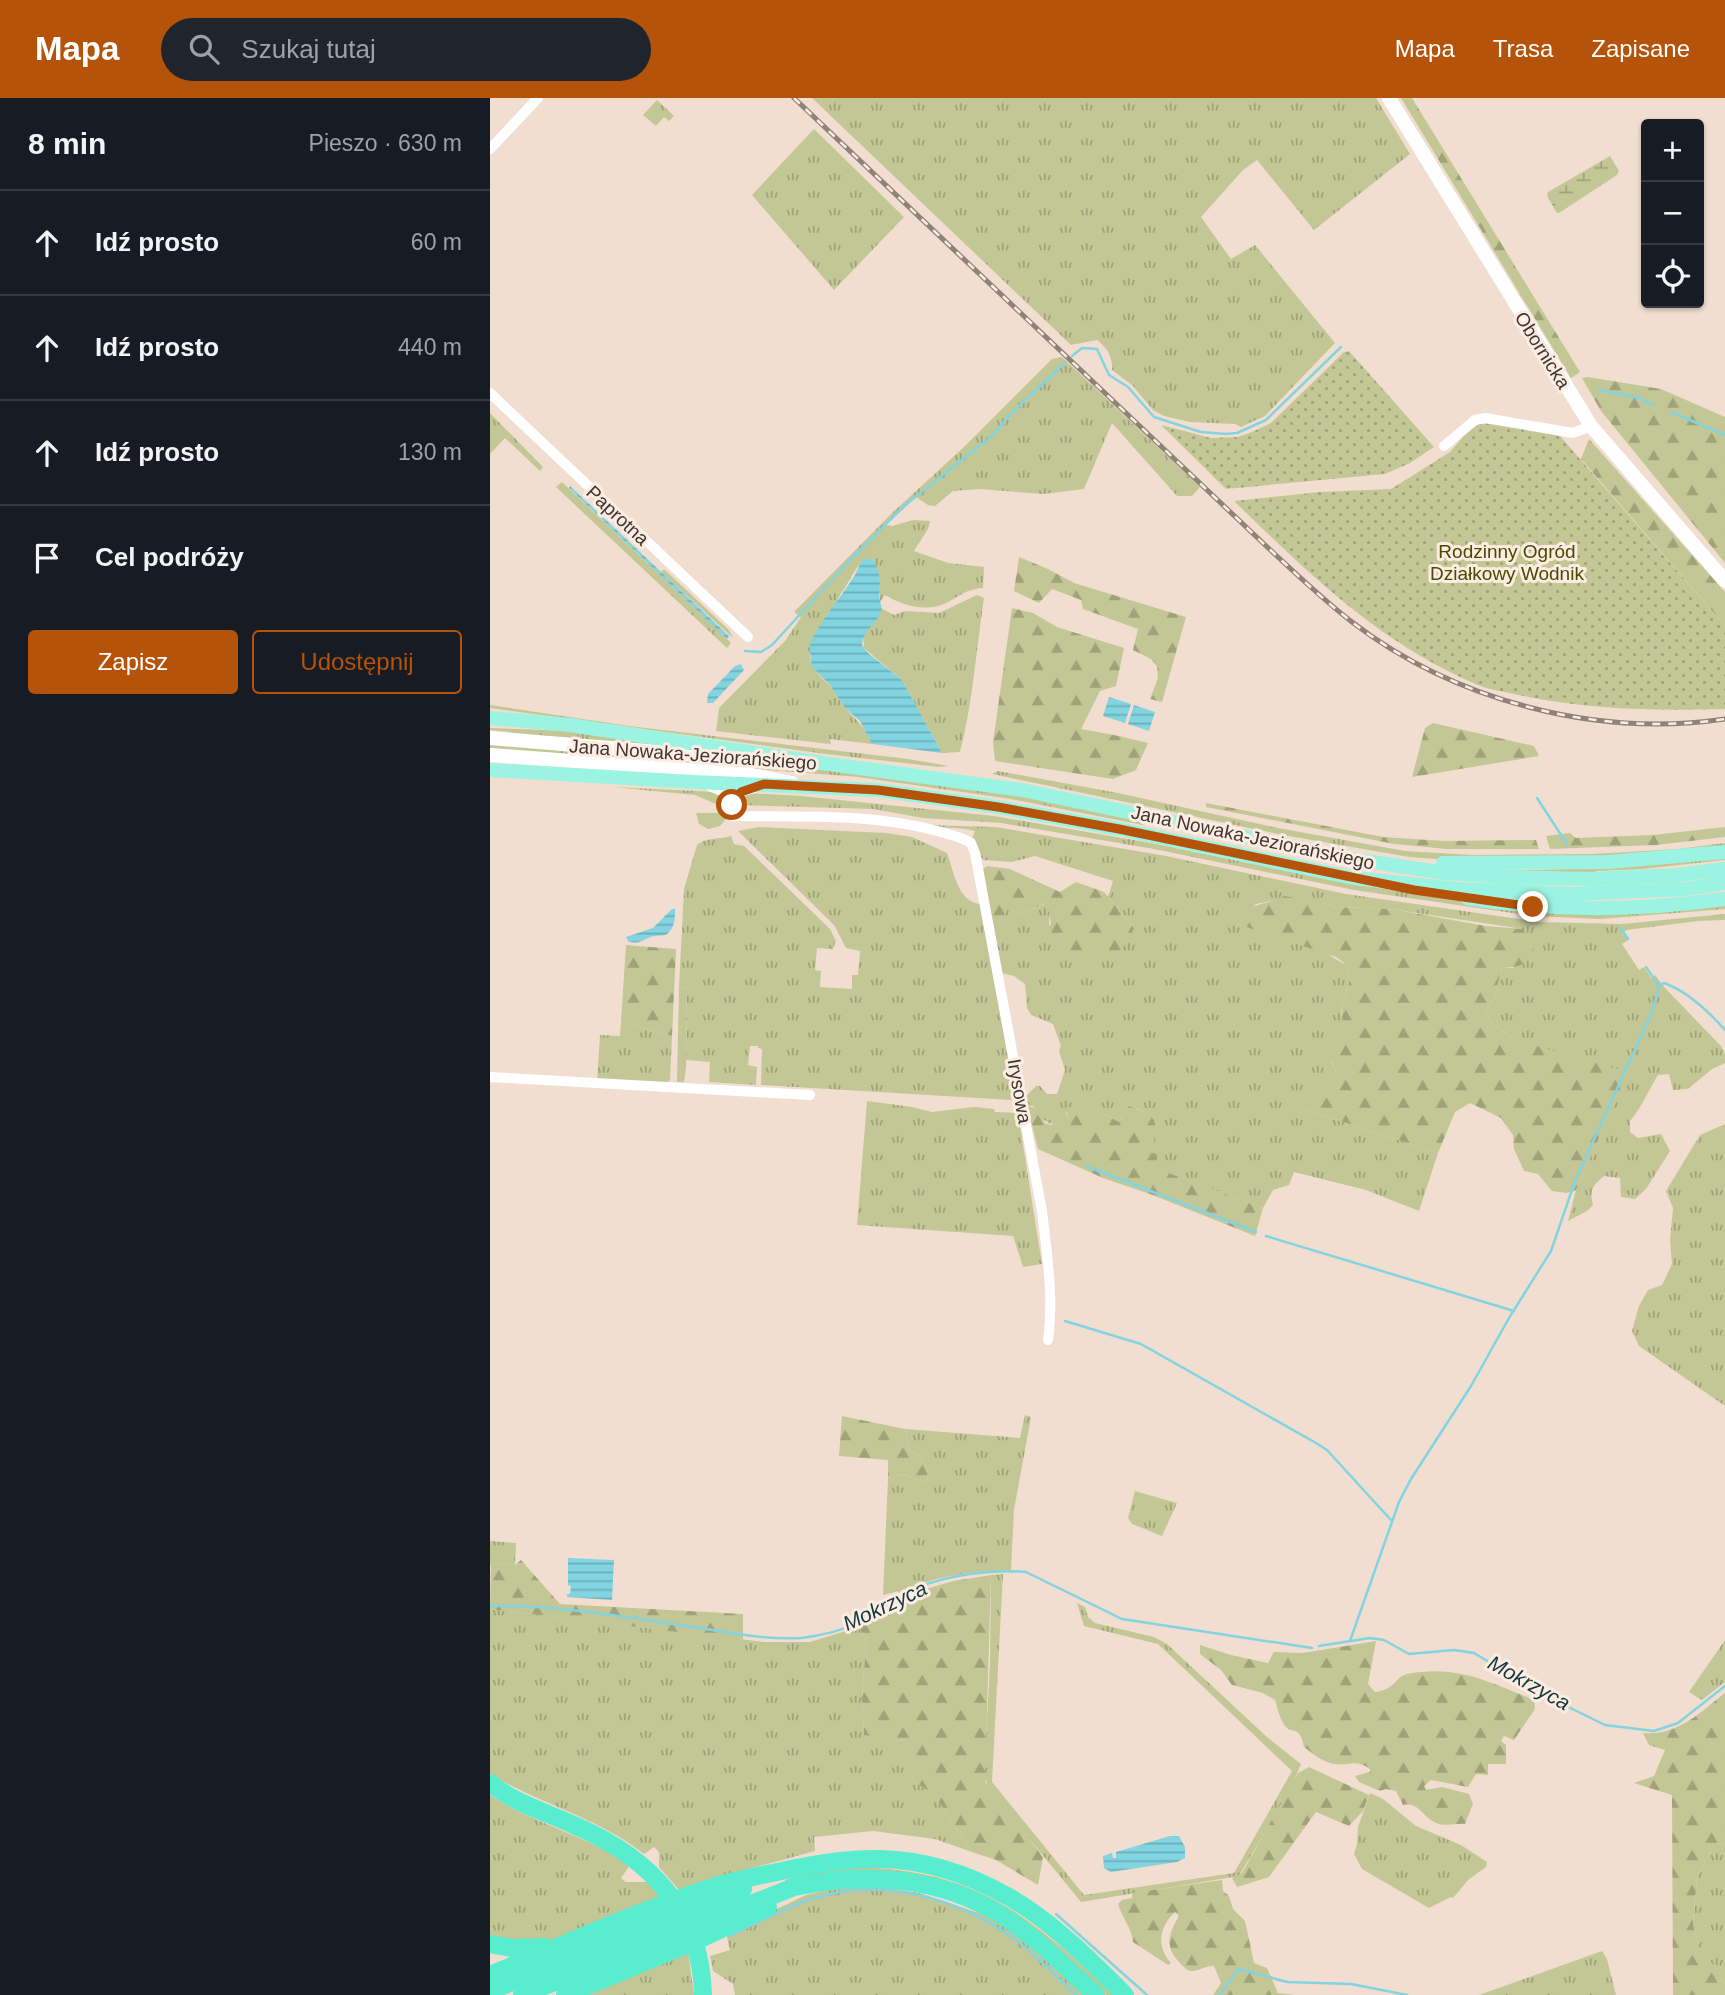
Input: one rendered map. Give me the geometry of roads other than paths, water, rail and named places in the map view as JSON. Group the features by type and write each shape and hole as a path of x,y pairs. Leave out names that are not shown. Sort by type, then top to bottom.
{"highway":[{"path":"490,1783 535,1809 608,1841 632,1856 655,1876 683,1915 694,1940 702,1973 703,1995"},
{"path":"494,1984 562,1945 704,1890 756,1876 829,1862 882,1859 919,1863 965,1876 1007,1896 1032,1913 1125,1995"},
{"path":"494,1984 791,1869"},
{"path":"522,1995 774,1893 833,1881 878,1879 940,1888 1000,1914 1028,1934 1096,1995"},
{"path":"565,1995 677,1950 801,1892 833,1881"},
{"path":"490,1944 523,1949 562,1945"}],"main road":[{"path":"490,718 570,725 822,763"},
{"name":"Jana Nowaka-Jeziorańskiego","path":"822,763 1022,790 1380,864 1445,873 1567,879 1649,877 1725,869"},
{"path":"490,770 693,782 802,785"},
{"name":"Jana Nowaka-Jeziorańskiego","path":"802,785 878,790 998,807 1366,880 1492,892 1574,894 1672,890 1725,883"},
{"path":"1380,864 1608,862 1725,852"},
{"path":"1366,880 1414,890 1533,907 1635,908 1725,899"}],"street":[{"path":"490,149 538,98"},
{"name":"Obornicka","path":"1389,98 1591,426 1725,581"},
{"name":"Paprotna","path":"490,393 747,637"},
{"path":"1444,446 1475,420 1485,418 1573,433 1591,426"},
{"name":"Jana Nowaka-Jeziorańskiego","path":"490,738 766,761 822,763"},
{"name":"Jana Nowaka-Jeziorańskiego","path":"490,755 748,774 802,785"},
{"path":"693,782 723,792 732,806 741,792 764,784"},
{"name":"Irysowa","path":"732,806 733,816 849,818 903,824 971,843 1042,1212 1052,1316 1048,1340"},
{"path":"490,1077 810,1095"}],"water":[{"path":"570,486 729,636 727,639 569,488"},
{"path":"865,559 872,559 878,572 881,610 865,635 862,645 902,680 942,753 872,744 860,721 845,708 830,685 812,667 812,639"},
{"path":"741,664 744,670 713,703 707,703 708,694 735,666"},
{"path":"1109,697 1131,704 1125,723 1103,716"},
{"path":"1134,705 1155,712 1149,731 1128,724"},
{"path":"675,909 673,926 668,933 638,942 628,941 626,937 653,928"},
{"path":"568,1558 614,1560 612,1600 567,1597 571,1586 568,1585"},
{"path":"1170,1836 1179,1836 1185,1847 1185,1858 1177,1862 1111,1872 1104,1868 1103,1856 1112,1853 1113,1858 1116,1858 1116,1852"}],"waterway":[{"path":"1072,356 1082,348 1097,349 1109,375 1128,387 1154,417 1201,432 1226,434 1237,433 1266,420 1341,347"},
{"path":"745,651 761,652 772,645 904,506 993,435 1065,362"},
{"path":"1599,390 1636,397 1653,405"},
{"path":"1671,412 1725,435"},
{"path":"1537,798 1567,844"},
{"path":"1621,928 1628,939"},
{"path":"1350,1641 1399,1502 1551,1251 1575,1181 1652,1012 1659,986 1646,967"},
{"path":"1659,986 1664,983 1689,997 1725,1030"},
{"path":"1086,1166 1256,1232"},
{"path":"1266,1236 1514,1311"},
{"path":"1065,1321 1141,1344 1316,1443 1327,1450 1391,1520"},
{"name":"Mokrzyca","path":"490,1606 563,1609 756,1636 801,1638 851,1626 908,1592 929,1583 970,1574 1013,1571 1026,1572 1122,1619 1312,1648"},
{"name":"Mokrzyca","path":"1319,1646 1370,1638 1384,1640 1409,1654 1454,1650 1474,1653 1540,1693 1605,1725 1654,1731 1678,1723 1725,1686"},
{"path":"729,1936 780,1911 838,1892 865,1890 919,1895 971,1913 995,1926 1025,1947 1076,1995"},
{"path":"1056,1914 1147,1995"},
{"path":"1219,1995 1239,1969 1287,1982 1351,1984 1407,1995"}],"railway":[{"path":"794,98 1296,574 1352,622 1392,650 1436,673 1529,707 1627,723 1676,724 1725,719"}],"park label":[{"name":"Rodzinny Ogród Działkowy Wodnik","path":"1507,562"}]}
